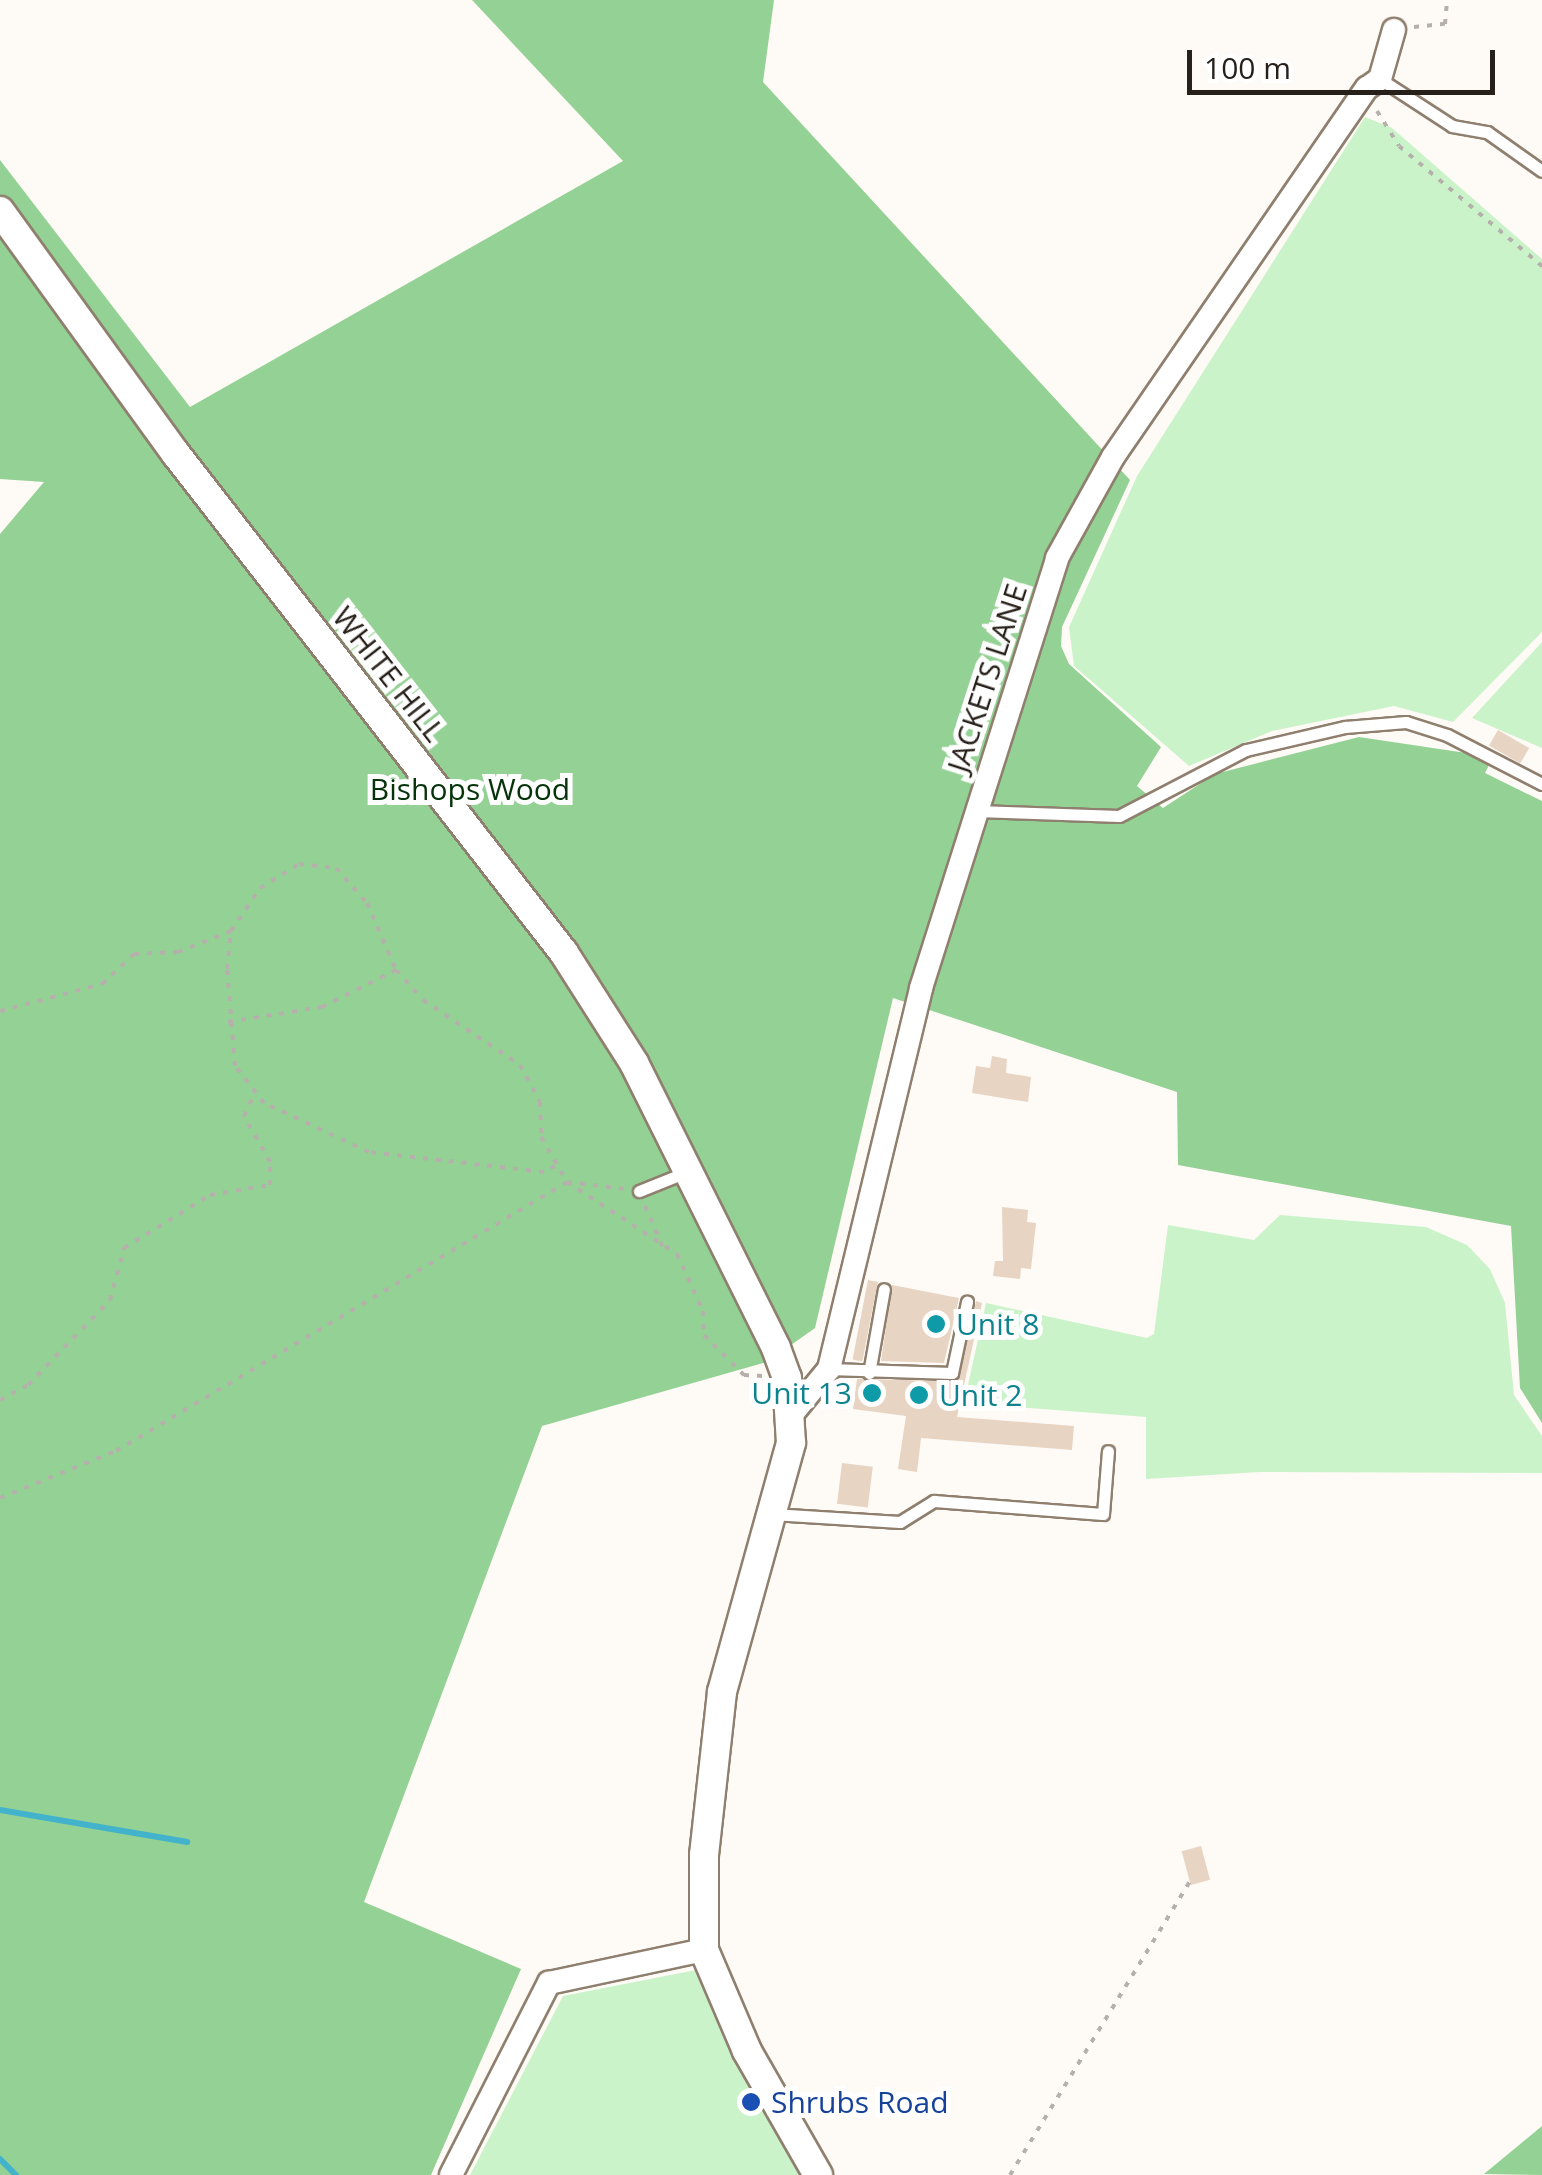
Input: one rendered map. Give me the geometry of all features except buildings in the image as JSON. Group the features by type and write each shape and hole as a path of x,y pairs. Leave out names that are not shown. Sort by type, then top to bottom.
{"street":[{"name":"JACKETS LANE","path":"792,1414 829,1370 921,988 1057,558 1112,457 1373,84 1394,30"},
{"name":"WHITE HILL","path":"0,210 176,454 564,952 634,1063 684,1173 784,1371 792,1414 792,1442 768,1514 722,1692 704,1855 704,1950"},
{"path":"451,2175 550,1984 704,1950 747,2051 818,2175"}],"lane":[{"path":"1373,84 1452,126 1486,132 1542,171"},
{"path":"977,811 1120,816 1246,750 1346,727 1406,722 1447,734 1542,784"},
{"path":"639,1190 684,1173"},
{"path":"869,1373 884,1289"},
{"path":"829,1370 869,1373 919,1368 952,1373 967,1302"},
{"path":"768,1514 900,1522 934,1501 1103,1514 1108,1451"}],"path":[{"path":"1394,30 1445,24 1447,0"},
{"path":"1373,84 1399,146 1542,266"},
{"path":"556,1166 544,1172 369,1152 264,1103 235,1066 228,1022 231,931 260,888 299,864 336,868 367,903 396,970 423,1000 520,1066 540,1102 541,1137 567,1182 664,1251 677,1254 687,1270 710,1342 744,1375 784,1371"},
{"path":"0,1011 102,984 134,954 178,952 231,931"},
{"path":"228,1022 322,1007 396,970"},
{"path":"0,1400 28,1385 110,1300 124,1248 210,1195 270,1185 270,1162 244,1116 255,1092"},
{"path":"0,1498 116,1451 364,1308 567,1182 639,1190 664,1251"},
{"path":"1010,2175 1190,1881"}],"green space":[{"name":"Bishops Wood","path":"472,0 774,0 763,82 1130,480 1062,627 1061,646 1069,664 1161,747 1137,786 1163,808 1215,774 1359,737 1493,757 1485,773 1542,801 1542,1423 1520,1388 1511,1226 1178,1165 1177,1092 893,998 815,1328 767,1362 542,1426 364,1902 521,1969 431,2175 0,2175 0,534 44,482 0,479 0,160 190,407 623,161"},
{"path":"1365,117 1392,128 1542,259 1542,632 1453,722 1394,706 1272,731 1189,766 1074,666 1069,627 1137,476"},
{"path":"1542,642 1542,748 1472,718"},
{"path":"1280,1215 1426,1227 1467,1245 1490,1269 1505,1303 1514,1395 1542,1436 1542,1473 1260,1472 1146,1479 1146,1417 964,1403 986,1303 1147,1338 1154,1334 1168,1225 1254,1240"},
{"path":"696,1970 802,2175 470,2175 563,1996"},
{"path":"1542,2126 1542,2175 1484,2174"}],"waterway":[{"path":"0,1810 187,1842"},
{"path":"0,2159 16,2175"}],"place":[{"name":"Unit 8","path":"936,1324"},
{"name":"Unit 13","path":"872,1393"},
{"name":"Unit 2","path":"919,1395"},
{"name":"Shrubs Road","path":"751,2102"}]}
